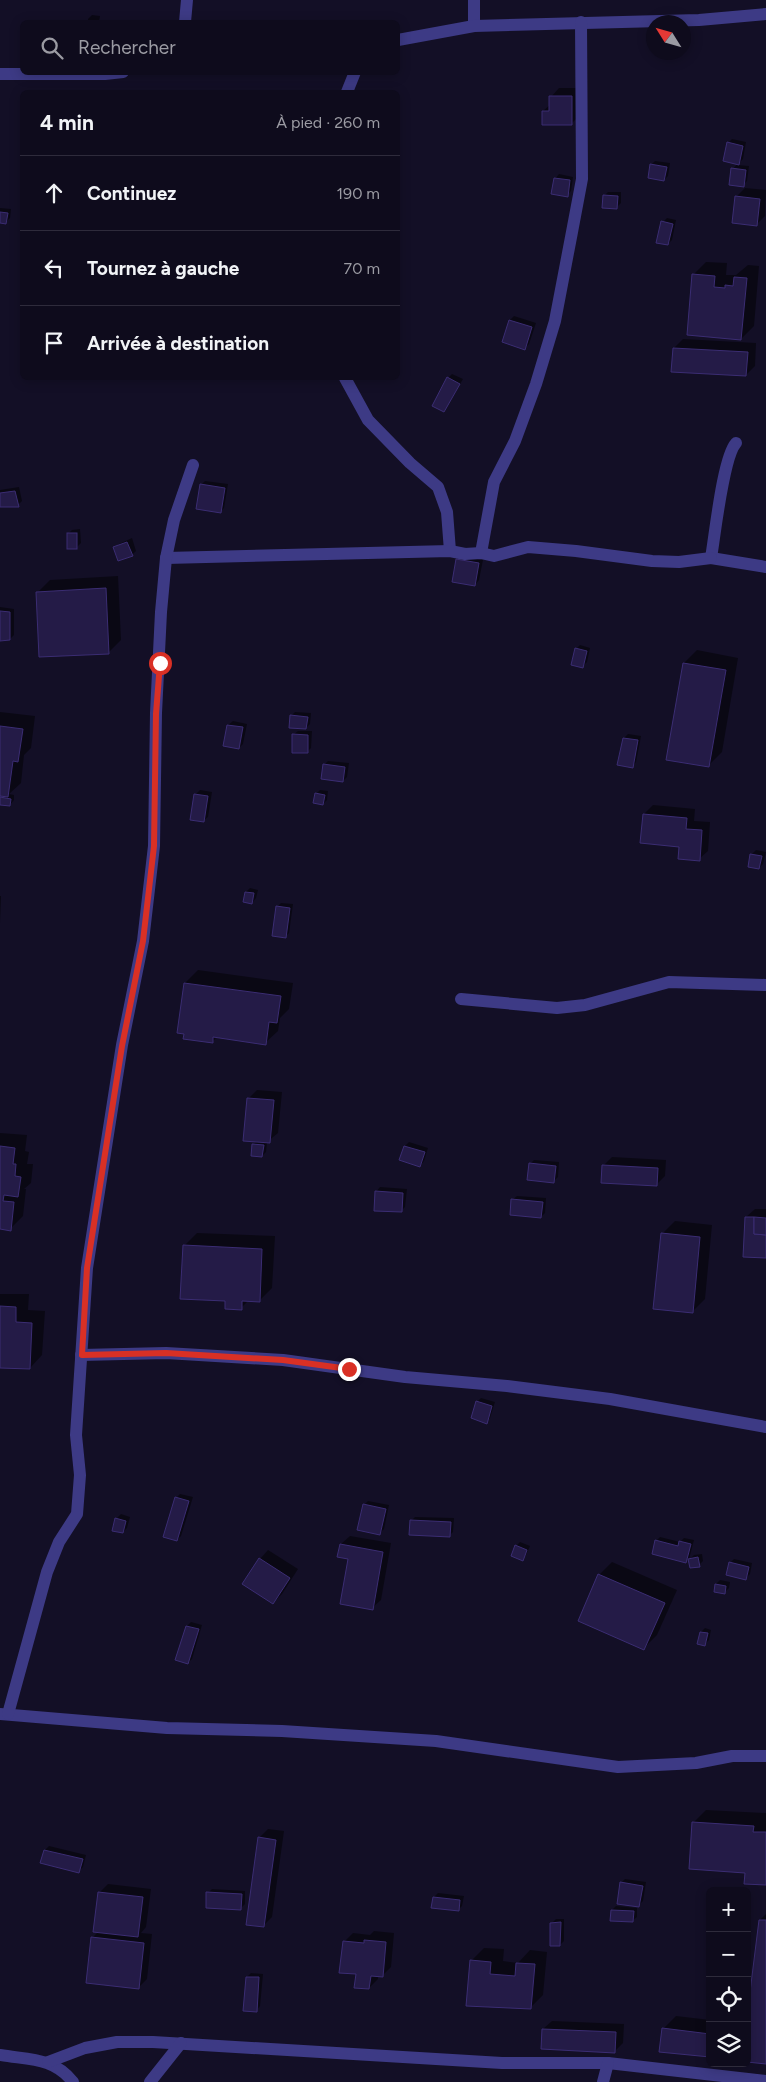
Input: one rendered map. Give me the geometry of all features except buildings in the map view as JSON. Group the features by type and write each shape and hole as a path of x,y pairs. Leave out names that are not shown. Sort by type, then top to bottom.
{"street":[{"path":"186,20 188,0"},
{"path":"474,0 474,26"},
{"path":"400,40 474,26 699,20 766,14"},
{"path":"480,552 494,482 516,442 555,320 572,232 582,179 581,22"},
{"path":"0,74 20,74"},
{"path":"348,90 354,75"},
{"path":"346,380 368,420 410,463 438,487 447,512 450,552"},
{"path":"711,558 731,448 736,443"},
{"path":"193,465 174,520 166,558 161,612 156,714 154,846 143,941 122,1046 87,1268 76,1435 80,1475 77,1514 60,1542 47,1572 4,1714 142,1727 282,1731 436,1741 618,1767 696,1763 732,1756 766,1756"},
{"path":"166,558 450,552 465,554 480,552 494,556 528,547 576,551 652,562 679,562 711,558 766,567"},
{"path":"461,999 557,1008 585,1005 669,982 766,985"},
{"path":"82,1355 166,1353 283,1360 405,1377 507,1386 610,1399 766,1427"},
{"path":"48,2062 85,2048 117,2042 181,2043 502,2063 608,2063 766,2081"},
{"path":"150,2082 181,2043"},
{"path":"0,2055 48,2062 64,2071 73,2082"},
{"path":"603,2082 608,2063"}],"route":[{"path":"160,663 156,714 157,755 154,846 143,941 122,1046 87,1268 82,1355 166,1353 283,1360 349,1369"}]}
